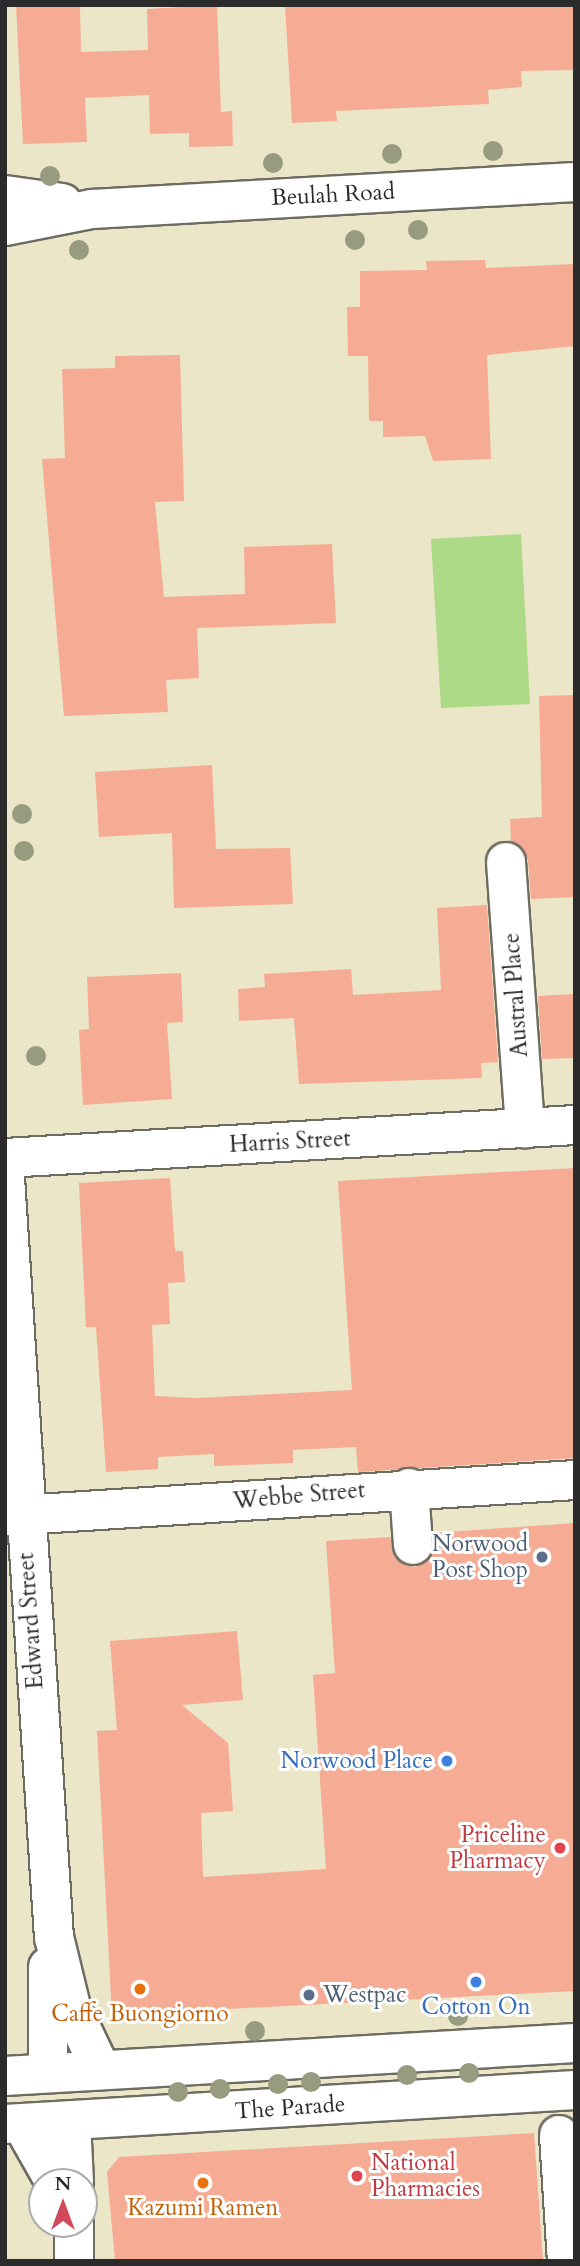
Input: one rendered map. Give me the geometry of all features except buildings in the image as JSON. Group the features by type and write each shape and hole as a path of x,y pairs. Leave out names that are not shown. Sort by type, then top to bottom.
{"street":[{"name":"Beulah Road","path":"5,226 92,209 575,182"},
{"name":"Beulah Road","path":"5,195 92,209"},
{"name":"Austral Place","path":"506,862 525,1128"},
{"name":"Harris Street","path":"5,1158 575,1125"},
{"name":"Edward Street","path":"5,1178 15,1516 54,1937 71,2007 101,2070"},
{"name":"Webbe Street","path":"15,1516 409,1488 575,1480"},
{"path":"409,1488 413,1545"},
{"name":"Edward Street","path":"48,2073 46,1974 54,1937"},
{"name":"The Parade","path":"5,2076 575,2043"},
{"path":"48,2073 71,2121 73,2168"},
{"name":"The Parade","path":"14,2124 575,2090"},
{"path":"14,2124 45,2168"},
{"path":"559,2135 566,2261"}],"green space":[{"path":"521,534 530,704 441,708 431,539"}],"place":[{"name":"Norwood Post Shop","path":"542,1557"},
{"name":"Norwood Place","path":"447,1761"},
{"name":"Priceline Pharmacy","path":"560,1848"},
{"name":"Cotton On","path":"476,1982"},
{"name":"Caffe Buongiorno","path":"140,1989"},
{"name":"Westpac","path":"309,1995"},
{"name":"National Pharmacies","path":"357,2176"},
{"name":"Kazumi Ramen","path":"203,2183"}]}
